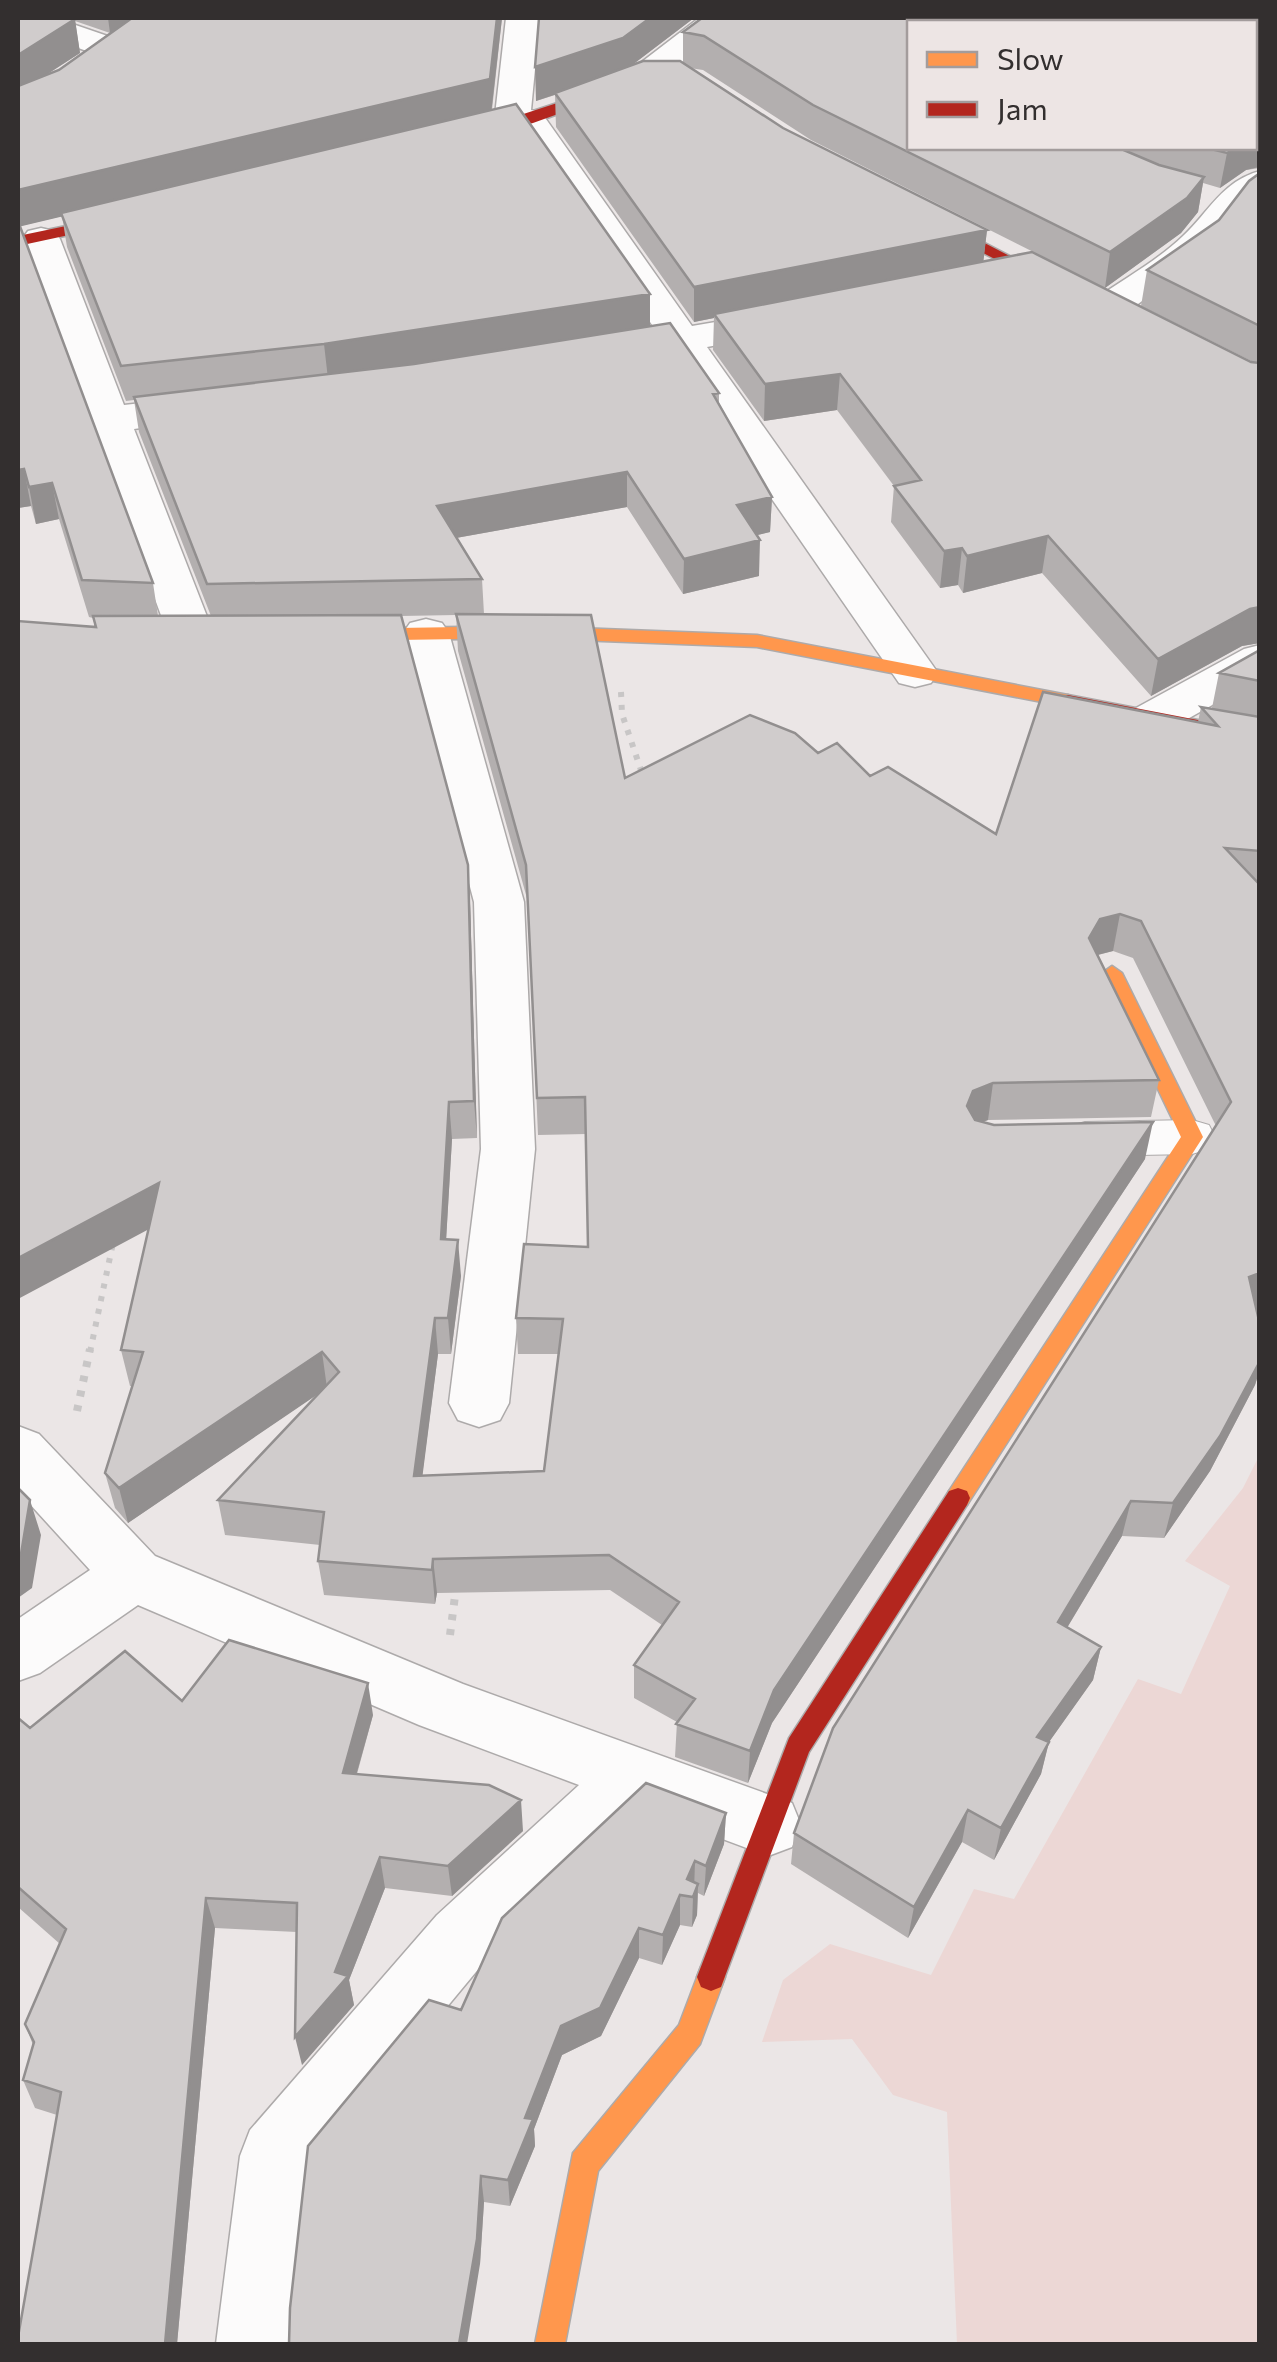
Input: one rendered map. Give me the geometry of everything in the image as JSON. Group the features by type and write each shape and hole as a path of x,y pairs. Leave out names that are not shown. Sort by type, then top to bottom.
{"street":[{"path":"24,18 116,50"},
{"path":"524,18 520,122 683,340 915,673"},
{"path":"437,144 655,80 720,18"},
{"path":"83,72 145,28"},
{"path":"896,203 1114,313 1197,244 1212,201 1260,182"},
{"path":"154,212 29,240 110,419 192,637"},
{"path":"974,284 1029,272"},
{"path":"566,359 826,314"},
{"path":"110,419 256,403"},
{"path":"426,633 498,902 508,1149 479,1403"},
{"path":"309,635 620,636 756,642 1260,738"},
{"path":"1152,719 1260,659"},
{"path":"550,2344 584,2164 690,2034 798,1746 1192,1137 1112,973"},
{"path":"31,1466 133,1575 442,1705 768,1826"},
{"path":"18,1652 133,1575"},
{"path":"254,2344 276,2156 460,1938 636,1776"}],"lane":[{"path":"1044,1140 1192,1137"}],"path":[{"path":"620,636 622,714 644,780"},
{"path":"31,1466 67,1445 84,1392 113,1242"},
{"path":"442,1705 458,1573"}],"shaded area":[{"path":"1259,1456 1259,2344 957,2344 947,2112 893,2095 852,2039 762,2042 783,1980 830,1944 931,1975 974,1889 1014,1899 1138,1679 1181,1694 1230,1586 1185,1561 1243,1488"}],"building":[{"path":"18,18 71,18 75,19 18,55"},
{"path":"132,18 497,18 490,79 18,190 18,86 59,70"},
{"path":"539,18 650,18 623,38 535,67"},
{"path":"702,18 1260,18 1260,134 1257,134 1257,20 907,20 907,150 1124,150 1204,177 1187,198 1110,252 813,105 704,36 683,32"},
{"path":"643,61 680,61 783,128 987,230 694,287 555,93"},
{"path":"516,104 650,294 324,344 121,366 61,213"},
{"path":"1260,173 1260,326 1147,270 1219,220 1249,181"},
{"path":"18,221 153,583 82,580 52,483 29,487 24,469 18,470"},
{"path":"1032,252 1251,362 1260,363 1260,607 1158,659 1048,536 967,556 962,548 944,551 894,486 921,480 840,374 765,384 714,314"},
{"path":"670,323 719,393 713,394 772,497 737,505 760,540 684,559 627,472 437,506 482,579 207,584 134,397 414,364"},
{"path":"456,614 591,615 625,778 750,715 795,733 818,753 837,743 870,776 888,767 996,834 1043,692 1218,726 1201,707 1260,717 1260,851 1225,848 1260,885 1260,1273 1249,1277 1260,1325 1260,1361 1220,1436 1173,1503 1131,1501 1058,1622 1101,1647 1037,1737 1049,1742 1001,1828 968,1810 914,1907 794,1833 833,1728 1231,1102 1141,921 1120,914 1100,919 1089,938 1159,1080 993,1083 973,1091 967,1106 975,1120 994,1125 1153,1122 774,1690 750,1751 676,1724 695,1699 634,1665 679,1602 609,1555 433,1559 432,1570 318,1561 324,1512 218,1500 339,1372 322,1352 119,1488 105,1473 143,1352 121,1350 159,1183 18,1258 18,621 96,627 93,616 401,615 468,865 474,1101 449,1102 441,1239 458,1240 448,1318 435,1318 414,1476 544,1471 563,1319 516,1318 524,1244 588,1247 585,1097 537,1098 526,865"},
{"path":"1260,650 1260,681 1219,673"},
{"path":"18,1488 30,1500 18,1556"},
{"path":"229,1640 368,1683 343,1773 489,1785 521,1800 448,1866 380,1857 335,1972 348,1976 295,2037 297,1903 206,1898 165,2344 18,2344 61,2092 23,2080 34,2042 25,2024 66,1929 18,1887 18,1718 30,1728 125,1651 182,1701"},
{"path":"646,1783 726,1813 706,1866 695,1861 687,1879 698,1884 693,1897 680,1895 663,1935 639,1928 600,2008 561,2026 525,2118 533,2119 508,2180 481,2176 477,2239 459,2344 289,2344 308,2146 429,2000 461,2010 502,1918"}],"traffic: slow":[{"path":"332,635 525,632 757,641 1068,701"},
{"path":"958,1498 1192,1137 1112,973"},
{"path":"550,2344 584,2164 690,2034 711,1977"}],"traffic: jam":[{"path":"454,139 528,120 625,85"},
{"path":"918,214 1069,291"},
{"path":"18,241 138,216"},
{"path":"1068,701 1260,738"},
{"path":"711,1977 798,1746 958,1498"}]}
